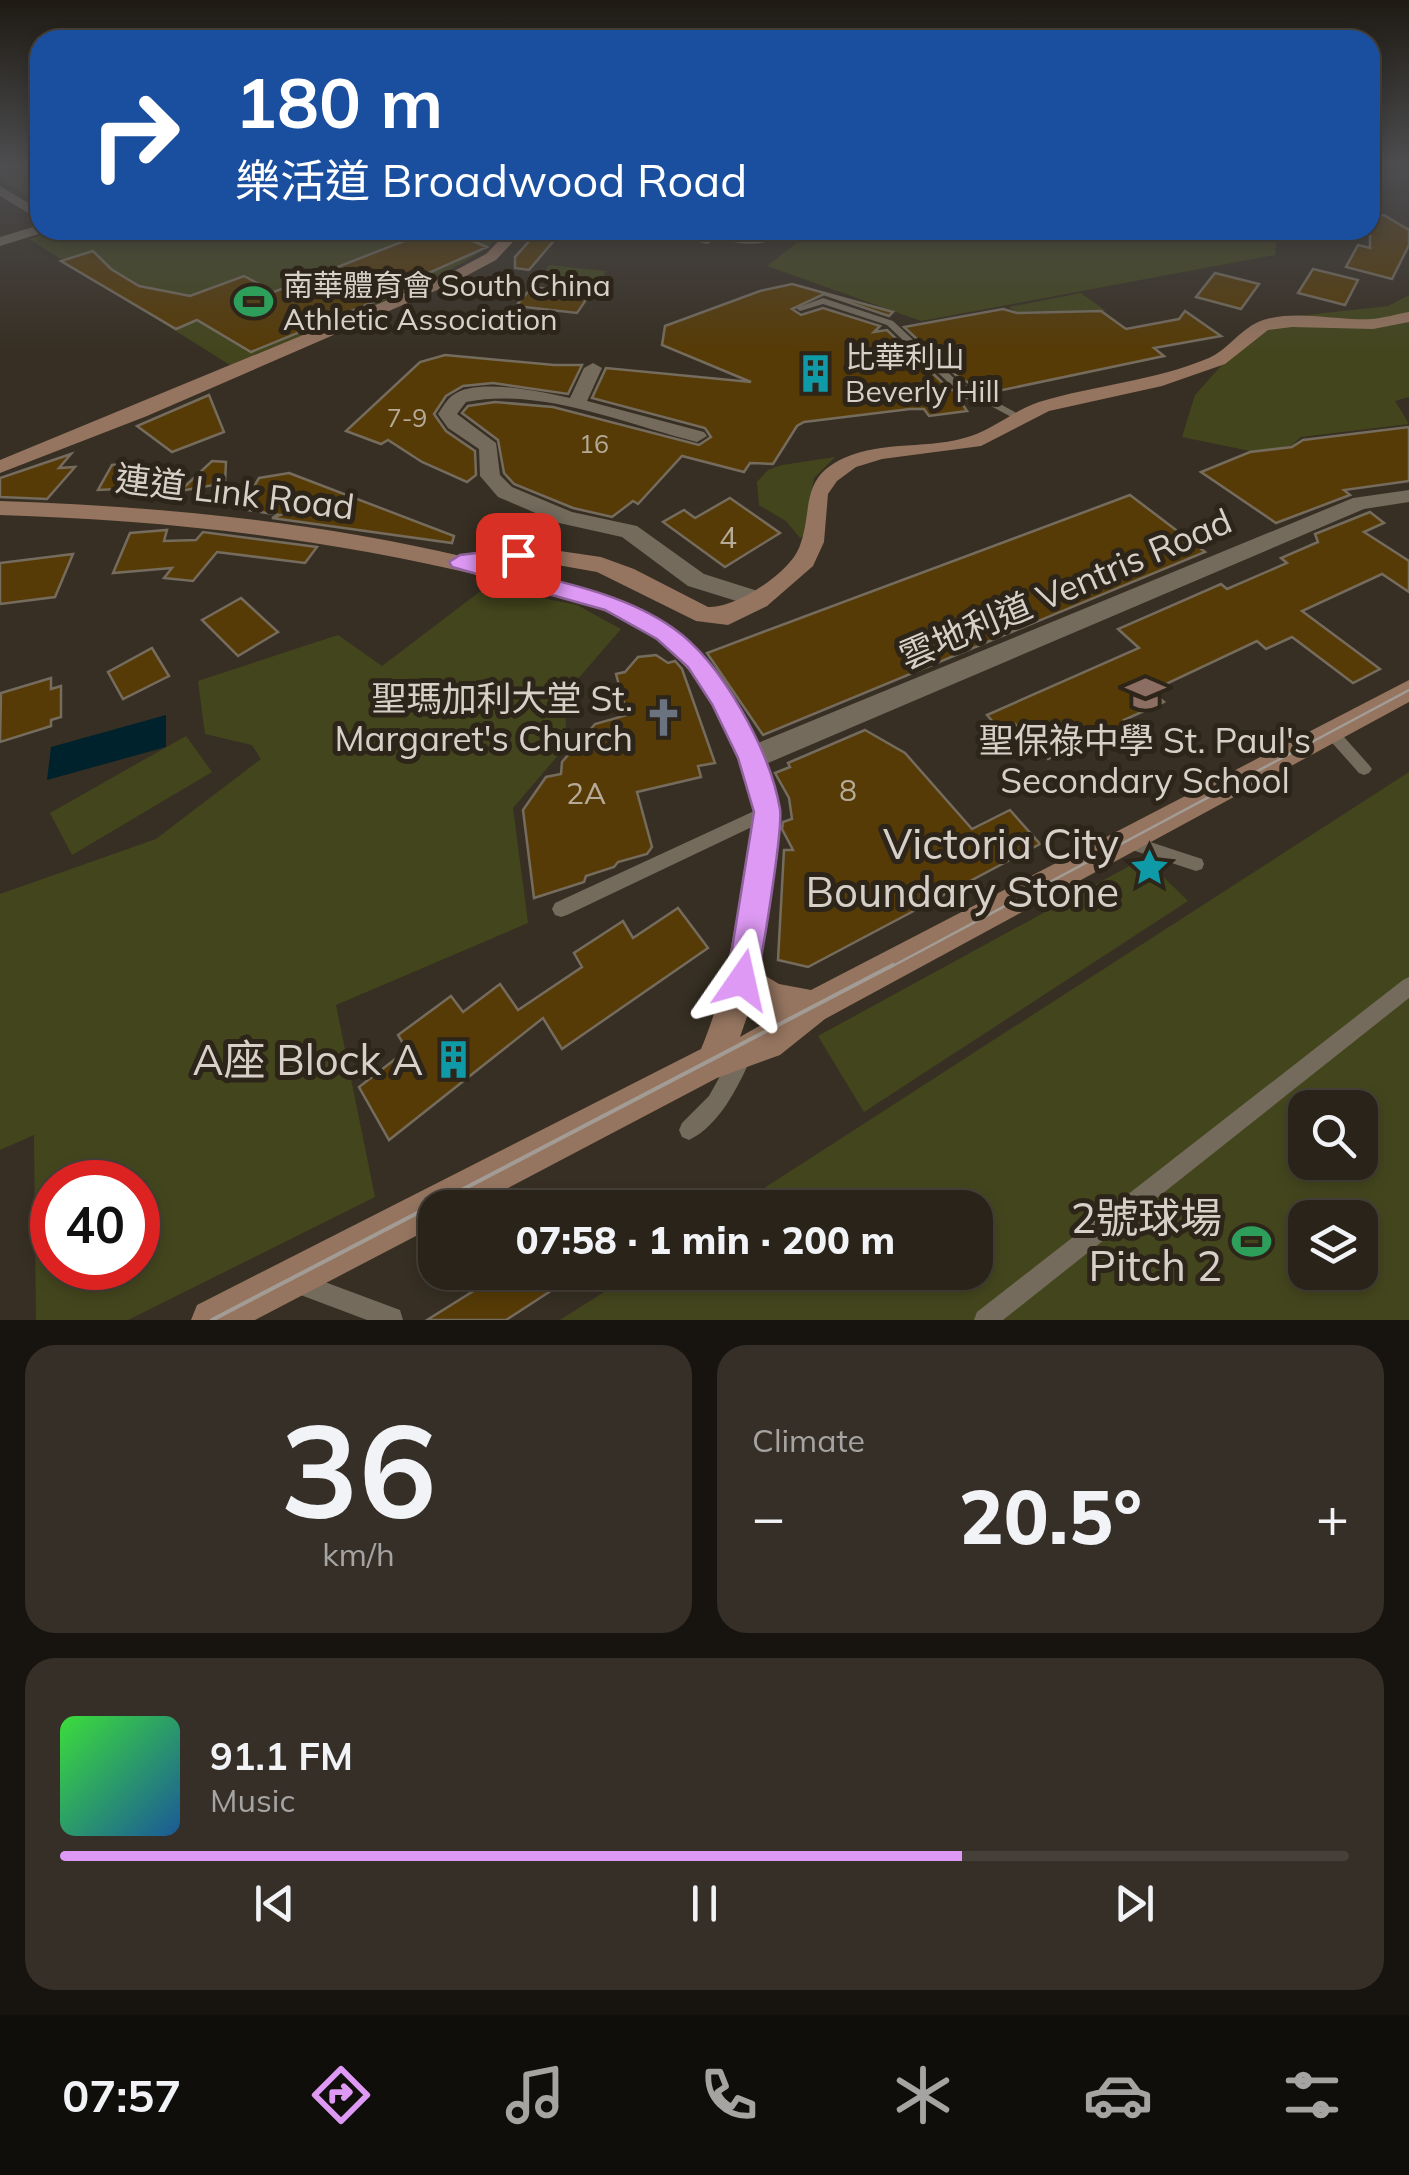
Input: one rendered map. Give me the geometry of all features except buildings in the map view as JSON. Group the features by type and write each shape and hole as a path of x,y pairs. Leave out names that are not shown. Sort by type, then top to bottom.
{"street":[{"path":"0,242 30,232"},
{"path":"0,468 446,282 491,257 507,240"},
{"path":"460,562 518,555 574,559 626,574 713,617 737,614 796,570 810,551 818,494 842,467 879,453 964,445 990,436 1043,407 1123,392 1204,366 1263,326 1292,322 1362,324 1409,318"},
{"path":"576,404 593,368"},
{"path":"697,436 576,404 479,393 453,403 447,414 488,447 490,476 505,492 568,518 629,531 696,580 748,593 759,600"},
{"name":"雲地利道 Ventris Road","path":"751,758 1360,503 1409,496"},
{"name":"連道 Link Road","path":"0,508 82,510 207,521 346,539 460,562"},
{"path":"460,562 612,605 665,633 696,662 722,699 751,758 767,812 728,1059"},
{"path":"212,1320 791,1029 813,1007 1409,690"},
{"path":"742,980 774,1000 813,1007"}],"lane":[{"path":"698,240 706,242"},
{"path":"740,240 756,244 776,240"},
{"path":"800,308 824,302 895,331 953,382 1019,418"},
{"path":"1331,732 1364,768"},
{"path":"562,909 767,812"},
{"path":"1126,841 1196,864"},
{"path":"985,1320 1409,986"},
{"path":"689,1130 716,1103 728,1059"},
{"path":"288,1279 392,1318"}],"green space":[{"name":"南華體育會 South China Athletic Association","path":"31,240 494,240 420,285 230,365"},
{"path":"800,240 1276,240 1275,255 921,321 767,266"},
{"path":"549,265 606,271 597,286 538,280"},
{"path":"1081,293 1106,311 1016,312 1009,307"},
{"path":"1409,295 1409,397 1395,401 1409,424 1301,437 1296,445 1268,449 1275,456 1182,437 1195,395 1262,320 1388,306"},
{"path":"835,457 814,478 808,508 809,531 800,538 786,521 759,505 757,482 768,470"},
{"path":"486,587 577,605 621,629 564,695 567,745 513,808 528,923 336,1005 375,1197 128,1320 36,1320 36,1290 160,1290 160,1160 34,1160 34,1135 0,1150 0,894 156,839 261,759 252,745 205,734 198,681 338,635 382,666"},
{"path":"186,736 212,772 72,855 50,813"},
{"path":"1409,772 1409,1320 560,1320 607,1290 993,1290 993,1190 761,1190"},
{"path":"1144,858 1188,901 864,1112 818,1036"}],"water":[{"path":"166,715 166,747 47,780 51,747"}],"tram line":[{"path":"889,968 1409,690"},
{"path":"212,1320 893,965"}],"place":[{"name":"南華體育會 South China Athletic Association","path":"253,302"},
{"name":"比華利山 Beverly Hill","path":"815,374"},
{"name":"聖保祿中學 St. Paul's Secondary School","path":"1145,693"},
{"name":"聖瑪加利大堂 St. Margaret's Church","path":"663,718"},
{"name":"Victoria City Boundary Stone","path":"1149,867"},
{"name":"A座 Block A","path":"453,1059"},
{"name":"2號球場 Pitch 2","path":"1252,1241"}],"route":[{"path":"518,555 460,562 612,605 665,633 696,662 722,699 751,758 767,812 742,980"}]}
